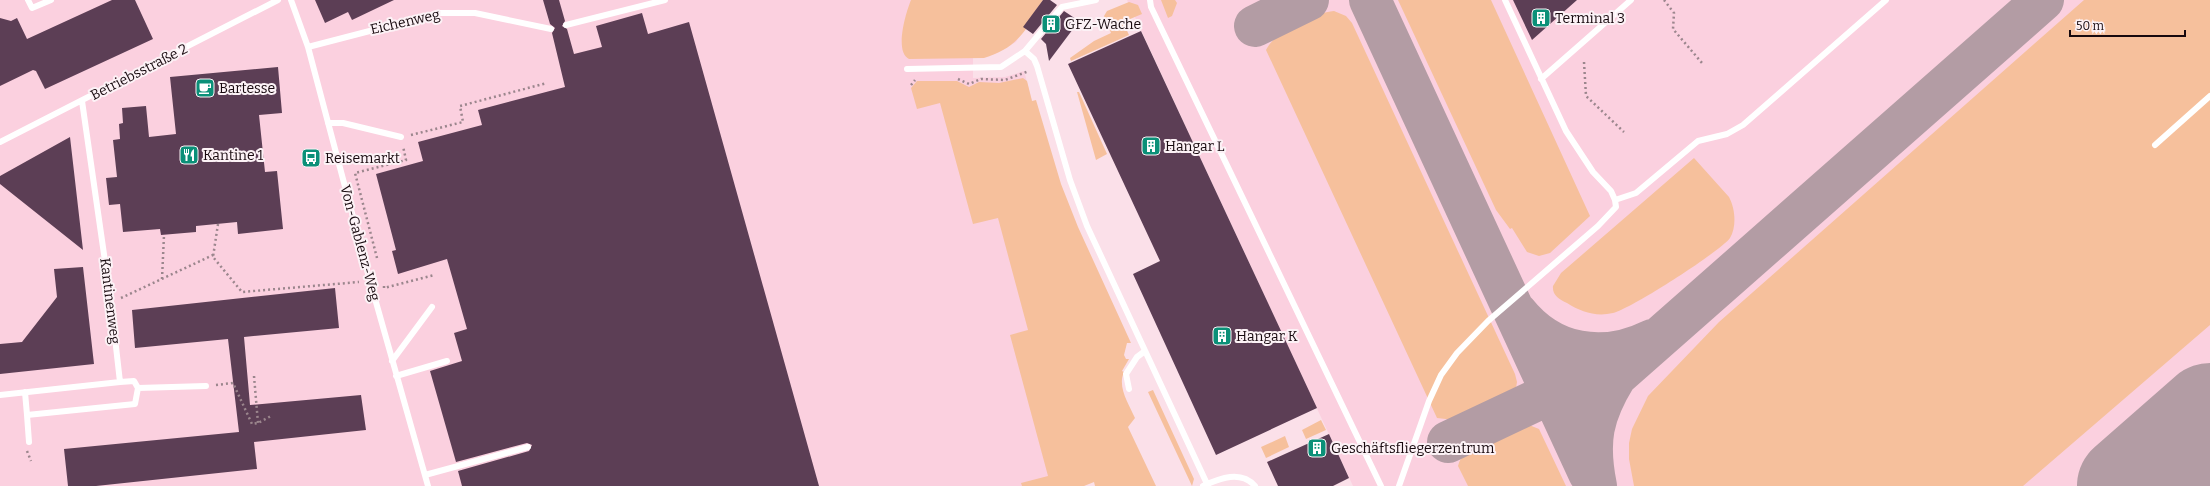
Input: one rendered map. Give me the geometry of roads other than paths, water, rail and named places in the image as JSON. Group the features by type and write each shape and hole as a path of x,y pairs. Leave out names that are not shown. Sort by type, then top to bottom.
{"lane":[{"path":"28,0 32,8 51,0"},
{"name":"Betriebsstraße 2","path":"0,142 82,102 278,0"},
{"name":"Von-Gablenz-Weg","path":"291,0 308,47 370,281 428,486"},
{"path":"566,24 665,0"},
{"path":"907,70 1001,67 1025,51 1062,7 1096,0"},
{"path":"1150,0 1381,486"},
{"path":"1399,486 1429,401 1441,375 1457,354 1488,321 1611,214 1616,207 1615,200 1611,192 1578,152 1566,131 1505,0"},
{"path":"1541,79 1631,0"},
{"path":"1615,200 1636,193 1698,141 1727,134 1743,126 1886,0"},
{"name":"Eichenweg","path":"308,47 439,13 475,13 551,28"},
{"path":"1025,51 1034,59 1037,66 1070,180 1087,226 1206,485 1228,477 1238,476 1248,479 1255,486"},
{"path":"2155,145 2210,96"},
{"name":"Kantinenweg","path":"82,102 111,303 120,382"},
{"path":"328,123 342,123 401,137"},
{"path":"392,361 432,307"},
{"path":"1129,389 1126,374 1137,357 1145,350"},
{"path":"396,376 447,362"},
{"path":"0,394 134,381 138,388 135,404 27,416"},
{"path":"138,388 206,386"},
{"path":"25,392 29,442"},
{"path":"425,475 528,447"}],"place":[{"name":"Terminal 3","path":"1541,18"},
{"name":"GFZ-Wache","path":"1051,24"},
{"name":"Bartesse","path":"205,88"},
{"name":"Hangar L","path":"1151,146"},
{"name":"Kantine 1","path":"189,155"},
{"name":"Reisemarkt","path":"311,158"},
{"name":"Hangar K","path":"1222,336"},
{"name":"Geschäftsfliegerzentrum","path":"1317,448"}]}
